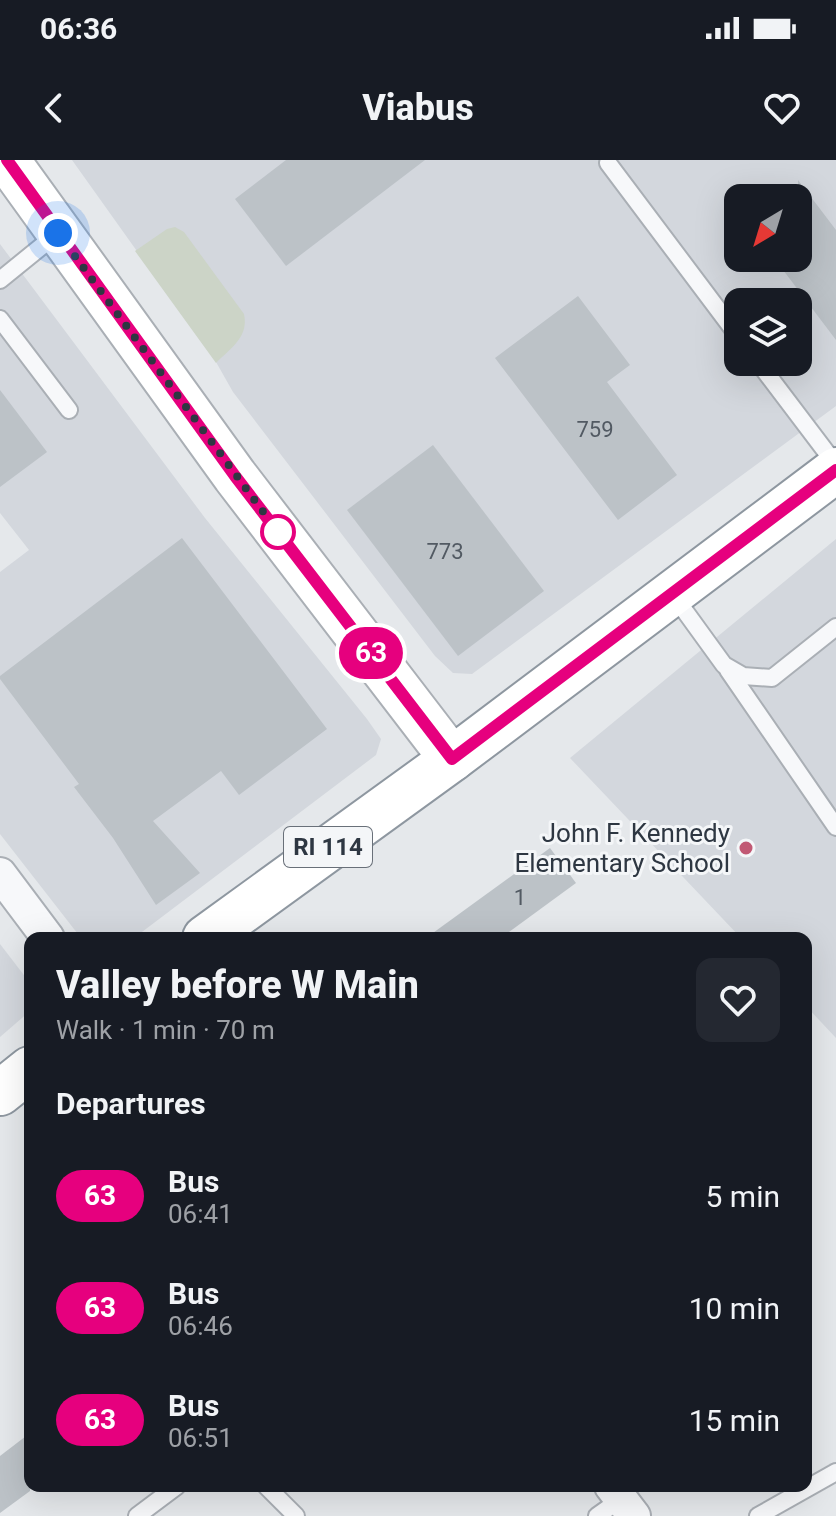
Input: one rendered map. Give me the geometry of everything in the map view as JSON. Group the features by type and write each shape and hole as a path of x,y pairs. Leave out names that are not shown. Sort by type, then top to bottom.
{"main road":[{"path":"7,160 235,476 452,759"},
{"name":"RI 114","path":"213,932 452,759 836,468"},
{"path":"0,1093 24,1074"}],"street":[{"path":"0,874 44,932"}],"lane":[{"path":"608,163 724,317"},
{"path":"0,280 58,233"},
{"path":"0,319 69,410"},
{"path":"768,376 836,468"},
{"path":"672,593 836,827"},
{"path":"724,665 743,676 772,678 836,627"},
{"path":"812,1486 836,1472"},
{"path":"137,1516 169,1492"},
{"path":"272,1492 296,1516"},
{"path":"758,1516 801,1492"}],"shaded area":[{"path":"72,160 836,160 836,406 472,674 453,673 435,656 233,392 216,362"},
{"path":"175,227 184,232 244,314 241,336 216,363 135,251 167,229"},
{"path":"0,244 205,518 367,719 381,739 376,755 142,932 76,932 0,834 0,572 29,550 0,513"},
{"name":"John F. Kennedy Elementary School","path":"836,539 836,1038 812,1012 812,932 735,932 570,758"},
{"path":"0,944 24,975 24,1016 0,1037"}],"building":[{"path":"286,160 425,160 286,266 235,199"},
{"path":"812,198 836,230 836,340 812,308 812,288 797,288 785,272 812,272"},
{"path":"578,296 630,365 607,382 677,475 618,520 495,358"},
{"path":"0,390 47,452 0,487"},
{"path":"433,445 544,591 458,656 347,510"},
{"path":"182,538 327,729 239,795 221,771 153,821 200,873 156,905 113,838 74,787 79,784 0,676"},
{"path":"550,848 576,883 509,932 434,932"},
{"path":"24,1438 24,1492 29,1492 0,1513 0,1456"}],"bus line":[{"name":"63","path":"7,160 235,476 452,759 836,470"}],"place":[{"name":"John F. Kennedy Elementary School","path":"746,848"}],"route":[{"path":"58,233 278,532"}]}
